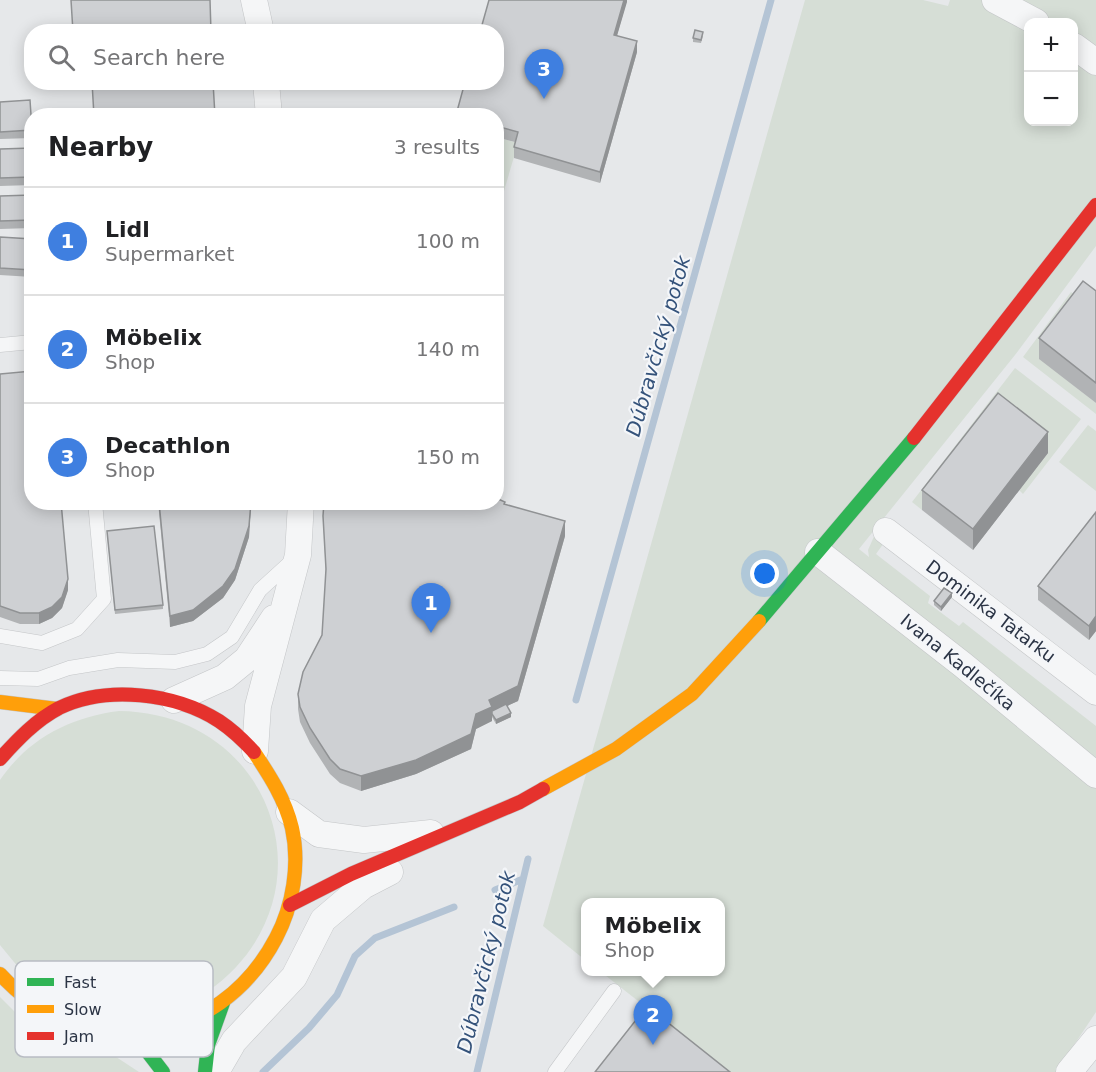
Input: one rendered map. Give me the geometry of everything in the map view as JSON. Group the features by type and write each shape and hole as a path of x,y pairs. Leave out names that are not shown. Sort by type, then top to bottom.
{"street":[{"path":"254,0 259,24"},
{"path":"261,24 263,0"},
{"path":"995,0 1028,18"},
{"path":"1078,49 1096,62"},
{"path":"267,90 268,108"},
{"path":"290,905 449,831 520,802 616,749 692,694 784,594 936,410 1096,205"},
{"path":"255,751 258,706 298,555 301,510"},
{"name":"Dominika Tatarku","path":"886,531 1096,692"},
{"name":"Ivana Kadlečíka","path":"818,552 1096,775"},
{"path":"174,700 225,677 247,659 285,600"},
{"path":"0,759 57,709 91,698 113,695 156,695 174,700 223,723 255,751 275,781 289,812 296,875 283,929 270,954 241,989 213,1008"},
{"path":"0,702 57,709"},
{"path":"289,812 320,834 364,840 449,831"},
{"path":"216,1072 234,1041 294,977 323,920 363,886 412,861 449,831"},
{"path":"0,974 15,988"},
{"path":"213,1031 223,1003"},
{"path":"1069,1072 1096,1039"},
{"path":"151,1057 163,1072"},
{"path":"205,1072 207,1057"}],"lane":[{"path":"0,345 24,343"},
{"path":"0,636 42,643 77,629 104,599 96,510"},
{"path":"0,678 38,679 69,668 118,660 175,662 207,654 232,637 260,590 298,555"},
{"path":"555,1072 614,991"}],"shaded area":[{"path":"805,0 923,0 948,6 950,0 1096,0 1096,246 1015,355 859,549 869,557 868,550 876,532 886,540 876,554 930,596 928,603 959,626 963,622 1096,726 1096,1012 1056,1072 729,1072 606,976 725,976 725,898 581,898 581,957 543,926"},
{"path":"504,139 518,143 504,191"},
{"path":"1071,292 1083,301 1039,358 1096,403 1096,414 1023,357"},
{"path":"1015,368 1081,419 1023,494 1019,490 998,413 922,510 912,502"},
{"path":"1088,425 1096,431 1096,491 1059,462"},
{"path":"119,711 173,720 218,743 251,777 271,818 278,864 270,910 247,954 213,986 213,961 15,961 15,963 0,945 0,780 24,753 52,732 101,714"},
{"path":"0,997 15,1012 15,1057 116,1057 139,1072 0,1072"}],"building":[{"path":"71,0 210,0 211,24 72,24"},
{"path":"489,0 624,0 614,35 637,41 600,172 514,147 518,132 504,128 504,108 458,108 463,90 504,90 504,24 482,24"},
{"path":"695,30 703,32 701,40 693,38"},
{"path":"92,90 213,90 215,108 94,108"},
{"path":"30,100 31,108 24,108 24,130 0,132 0,102"},
{"path":"24,148 24,177 0,178 0,149"},
{"path":"24,195 24,220 0,221 0,196"},
{"path":"0,237 24,238 24,270 0,268"},
{"path":"1083,281 1096,291 1096,383 1039,338"},
{"path":"24,372 24,510 62,510 68,579 62,597 52,607 39,613 20,613 0,606 0,374"},
{"path":"998,393 1048,432 973,529 922,490"},
{"path":"504,504 565,521 518,686 489,700 492,707 476,714 471,734 416,760 361,776 340,769 330,759 310,728 300,707 298,694 303,672 322,635 326,569 323,510 504,510"},
{"path":"160,510 250,510 249,526 235,569 223,586 193,610 170,616"},
{"path":"1096,512 1096,616 1089,626 1038,586"},
{"path":"154,526 163,605 115,610 107,531"},
{"path":"944,588 952,593 941,607 934,601"},
{"path":"506,704 511,713 496,720 492,711"},
{"path":"647,1006 730,1072 595,1072"}],"waterway":[{"name":"Dúbravčický potok","path":"576,700 771,0"},
{"name":"Dúbravčický potok","path":"477,1072 528,859"},
{"path":"495,890 523,879"},
{"path":"263,1072 309,1028 337,995 355,956 375,938 454,907"}],"traffic: fast":[{"path":"759,621 914,438"},
{"path":"213,1031 223,1003"},
{"path":"151,1057 163,1072"},
{"path":"205,1072 207,1057"}],"traffic: slow":[{"path":"543,789 616,749 692,694 759,621"},
{"path":"0,702 57,709"},
{"path":"213,1007 221,1003 251,975 276,938 291,899 295,870 292,828 276,788 254,752"},
{"path":"0,974 15,987"}],"traffic: jam":[{"path":"914,438 1096,205"},
{"path":"0,759 35,724 59,708 98,696 119,695 140,695 162,699 201,711 219,721 254,752"},
{"path":"290,905 351,874 520,802 543,789"}],"place":[{"name":"Decathlon","path":"544,99"},
{"name":"Lidl","path":"431,633"},
{"name":"Möbelix","path":"653,1045"}]}
